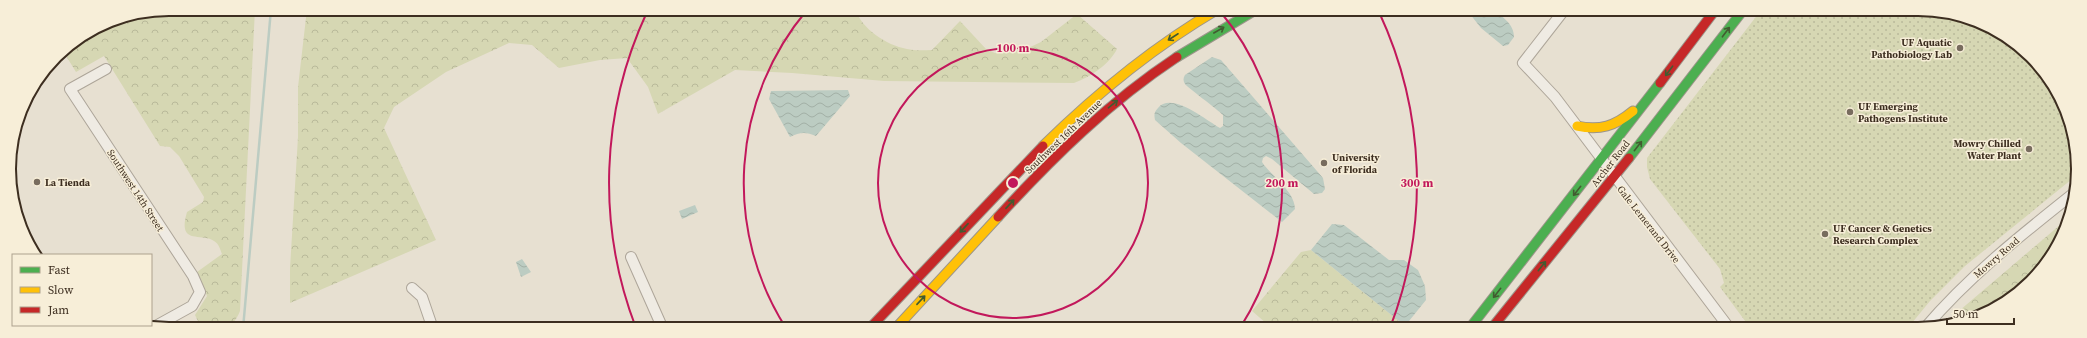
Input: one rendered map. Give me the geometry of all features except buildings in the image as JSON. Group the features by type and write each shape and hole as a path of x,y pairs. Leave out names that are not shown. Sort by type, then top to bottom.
{"main road":[{"name":"Southwest 16th Avenue","path":"876,322 1031,157 1075,113 1148,54 1207,16"},
{"name":"Southwest 16th Avenue","path":"901,322 1042,170 1097,118 1158,69 1216,32 1245,16"},
{"name":"Archer Road","path":"1474,322 1653,92 1707,16"},
{"name":"Archer Road","path":"1497,322 1614,177 1739,16"},
{"path":"1576,126 1593,130 1613,125 1626,117 1653,92"}],"street":[{"name":"Gale Lemerand Drive","path":"1560,16 1523,63 1555,97 1601,160 1725,322"},
{"name":"Southwest 14th Street","path":"106,69 70,89 193,276 200,292 192,306 164,322"},
{"name":"Mowry Road","path":"1931,322 1982,268 2068,198"},
{"path":"631,257 660,322"},
{"path":"412,288 422,297 431,322"}],"green space":[{"path":"159,16 255,16 240,311 234,322 198,322 195,315 207,296 197,272 222,254 216,242 209,239 192,236 185,230 187,212 203,202 204,197 179,156 170,147 160,146 104,56 76,72 66,56 68,54 92,36 129,21"},
{"path":"306,16 858,16 869,29 883,40 899,47 913,50 932,50 960,21 986,49 995,53 1024,50 1041,42 1074,16 1079,16 1117,49 1114,55 1098,70 1074,83 884,81 792,73 735,70 658,114 648,87 627,58 600,60 559,68 532,45 509,43 446,72 394,107 384,128 436,240 290,303 290,268 298,137 298,87"},
{"path":"1757,16 1928,16 1958,21 1986,32 2019,54 2033,68 2051,93 2063,120 2070,149 2071,179 1965,266 1930,301 1913,322 1746,322 1720,287 1724,283 1720,269 1650,179 1647,167 1647,158"},
{"path":"2060,225 2051,246 2033,270 2019,284 1994,302 1967,314 1950,319"},
{"path":"1311,250 1400,322 1265,322 1252,311 1301,252"}],"water":[{"path":"1472,16 1502,16 1512,28 1514,37 1508,45 1503,46 1481,28"},
{"path":"1212,57 1221,60 1323,178 1325,189 1322,193 1314,194 1272,159 1266,156 1263,158 1262,162 1287,190 1294,202 1295,209 1282,222 1181,143 1155,120 1154,117 1158,108 1164,104 1171,103 1189,109 1220,128 1223,126 1223,115 1187,86 1184,81 1185,75"},
{"path":"848,90 850,96 816,136 803,133 790,137 769,99 771,91"},
{"path":"695,205 698,212 682,219 679,211"},
{"path":"1332,224 1344,225 1389,260 1404,260 1418,270 1425,286 1426,300 1408,322 1400,322 1311,250"},
{"path":"522,259 531,272 521,277 516,262"}],"waterway":[{"path":"244,322 270,16"}],"traffic: fast":[{"path":"1177,57 1245,16"},
{"path":"1629,158 1739,16"},
{"path":"1474,322 1660,83"}],"traffic: slow":[{"path":"1043,146 1063,126 1126,72 1171,39 1207,16"},
{"path":"1577,126 1593,128 1607,126 1620,120 1633,111"},
{"path":"901,322 998,217"}],"traffic: jam":[{"path":"1660,83 1711,16"},
{"path":"998,217 1083,131 1152,74 1177,57"},
{"path":"876,322 1043,146"},
{"path":"1497,322 1629,158"}],"place":[{"name":"UF Aquatic Pathobiology Lab","path":"1960,48"},
{"name":"UF Emerging Pathogens Institute","path":"1850,112"},
{"name":"Mowry Chilled Water Plant","path":"2029,149"},
{"name":"University of Florida","path":"1324,163"},
{"name":"La Tienda","path":"37,182"},
{"name":"UF Cancer & Genetics Research Complex","path":"1825,234"}]}
